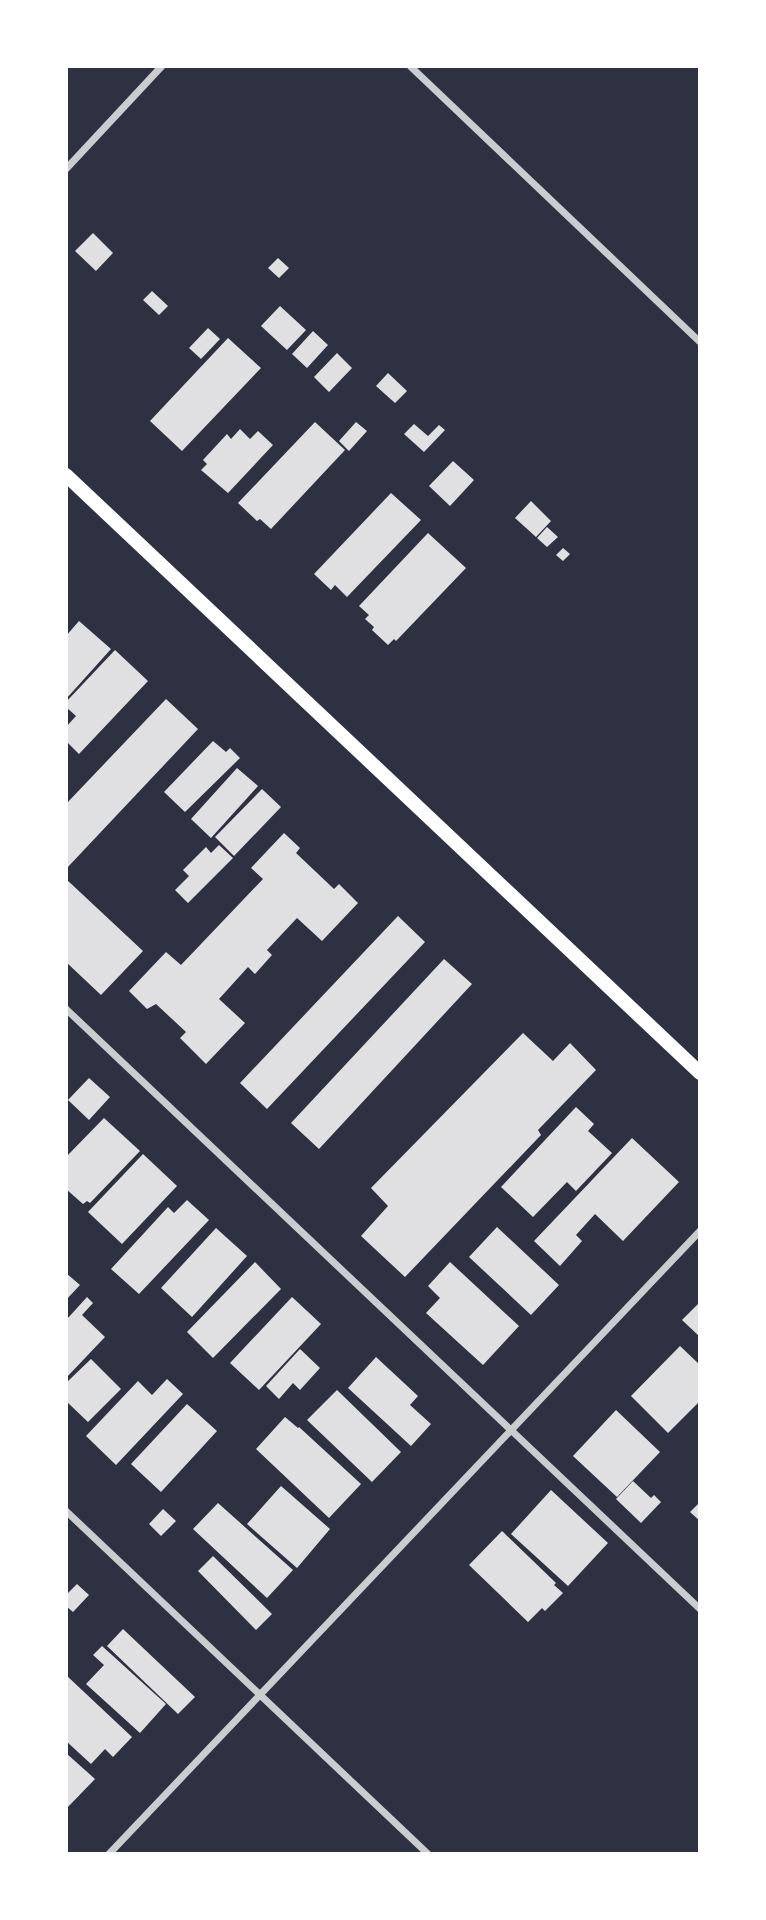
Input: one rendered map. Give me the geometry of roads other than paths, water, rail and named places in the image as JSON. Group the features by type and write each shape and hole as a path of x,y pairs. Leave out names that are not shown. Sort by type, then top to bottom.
{"main road":[{"path":"66,475 699,1073"}],"street":[{"path":"66,169 162,66"},
{"path":"410,66 699,342"},
{"path":"66,1009 699,1609"},
{"path":"109,1853 699,1231"},
{"path":"66,1511 428,1853"}]}
